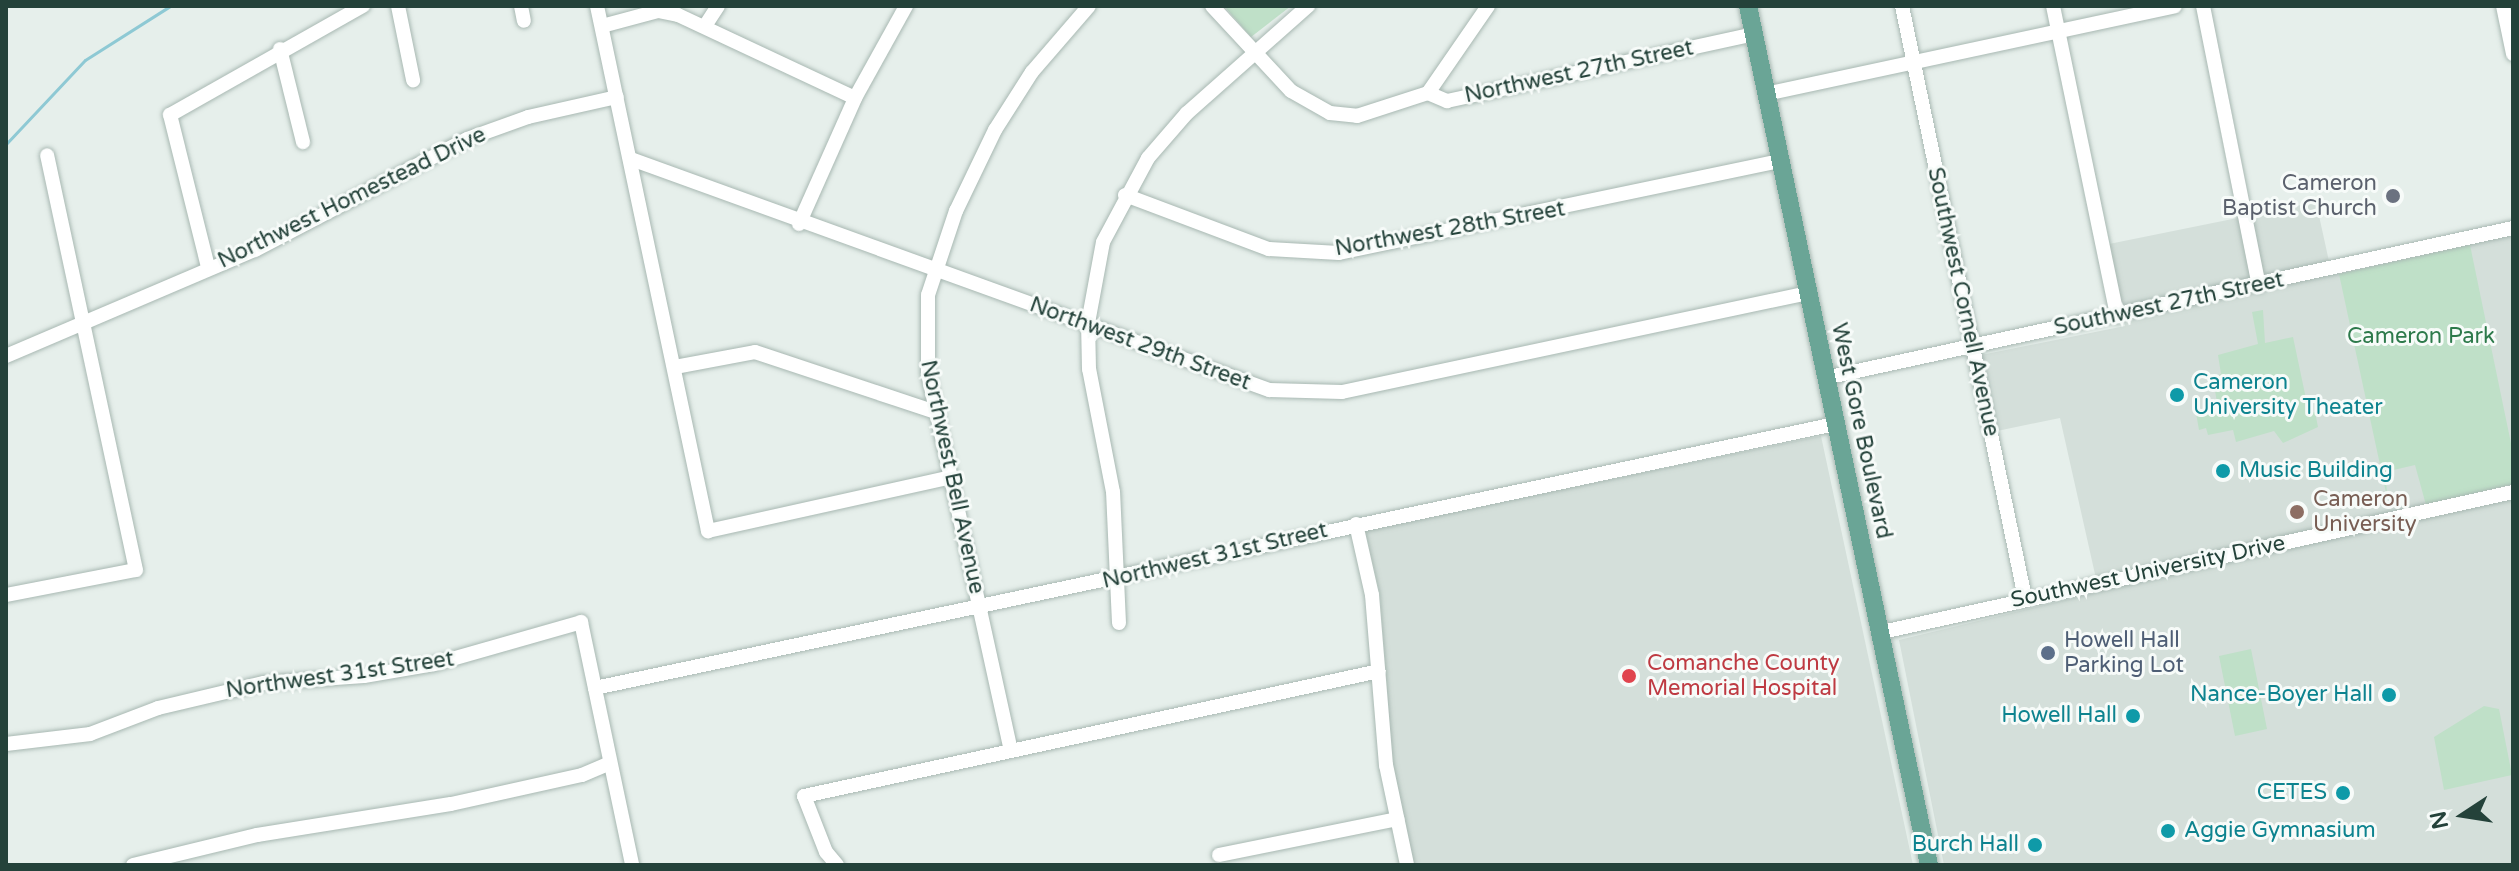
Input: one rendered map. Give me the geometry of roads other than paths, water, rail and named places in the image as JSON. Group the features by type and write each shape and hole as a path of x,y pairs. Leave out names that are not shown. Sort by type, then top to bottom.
{"main road":[{"name":"West Gore Boulevard","path":"1748,6 1929,865"}],"street":[{"path":"208,267 170,115 280,49 363,6"},
{"path":"398,6 413,80"},
{"path":"597,6 708,531 951,477"},
{"path":"705,26 718,6"},
{"path":"799,224 855,98 906,6"},
{"name":"Northwest Bell Avenue","path":"1011,751 924,344 932,273 995,130 1032,72 1089,6"},
{"name":"Northwest 27th Street","path":"1212,6 1291,91 1330,113 1357,116 1428,93 1447,101 1754,34"},
{"path":"1119,623 1113,492 1089,369 1088,323 1103,242 1125,195 1148,158 1187,113 1308,6"},
{"path":"1428,93 1488,6"},
{"name":"Southwest Cornell Avenue","path":"1902,6 2025,598"},
{"path":"2053,6 2117,316"},
{"path":"1766,94 2175,6"},
{"path":"2203,6 2259,285"},
{"path":"2503,6 2513,54"},
{"path":"602,26 658,11 705,26 855,98"},
{"path":"280,49 303,142"},
{"name":"Northwest Homestead Drive","path":"6,356 208,267 255,250 467,139 528,117 617,97"},
{"path":"6,595 136,570 80,322 47,155"},
{"name":"Northwest 29th Street","path":"631,159 932,273 1088,323 1269,390 1342,392 1808,293"},
{"name":"Northwest 28th Street","path":"1125,195 1269,249 1339,253 1780,161"},
{"name":"Southwest 27th Street","path":"1825,378 2513,228"},
{"path":"675,367 755,352 938,413"},
{"name":"Northwest 31st Street","path":"6,744 90,734 158,708 264,683 434,664 581,622 595,688 1835,424"},
{"name":"Southwest University Drive","path":"1878,633 2513,492"},
{"path":"1356,524 1372,595 1386,765 1407,865"},
{"path":"837,865 826,852 804,796 1379,671"},
{"path":"595,688 632,865"},
{"path":"133,865 288,829 451,804 582,775 610,763"},
{"path":"1219,855 1397,819"}],"waterway":[{"path":"6,144 85,60 170,6"}],"place":[{"name":"Cameron Baptist Church","path":"2393,196"},
{"name":"Cameron University Theater","path":"2177,395"},
{"name":"Music Building","path":"2223,471"},
{"name":"Cameron University","path":"2297,512"},
{"name":"Howell Hall Parking Lot","path":"2048,653"},
{"name":"Comanche County Memorial Hospital","path":"1629,676"},
{"name":"Nance-Boyer Hall","path":"2389,695"},
{"name":"Howell Hall","path":"2133,716"},
{"name":"CETES","path":"2343,793"},
{"name":"Aggie Gymnasium","path":"2168,831"},
{"name":"Burch Hall","path":"2035,845"}],"park label":[{"name":"Cameron Park","path":"2421,337"}]}
